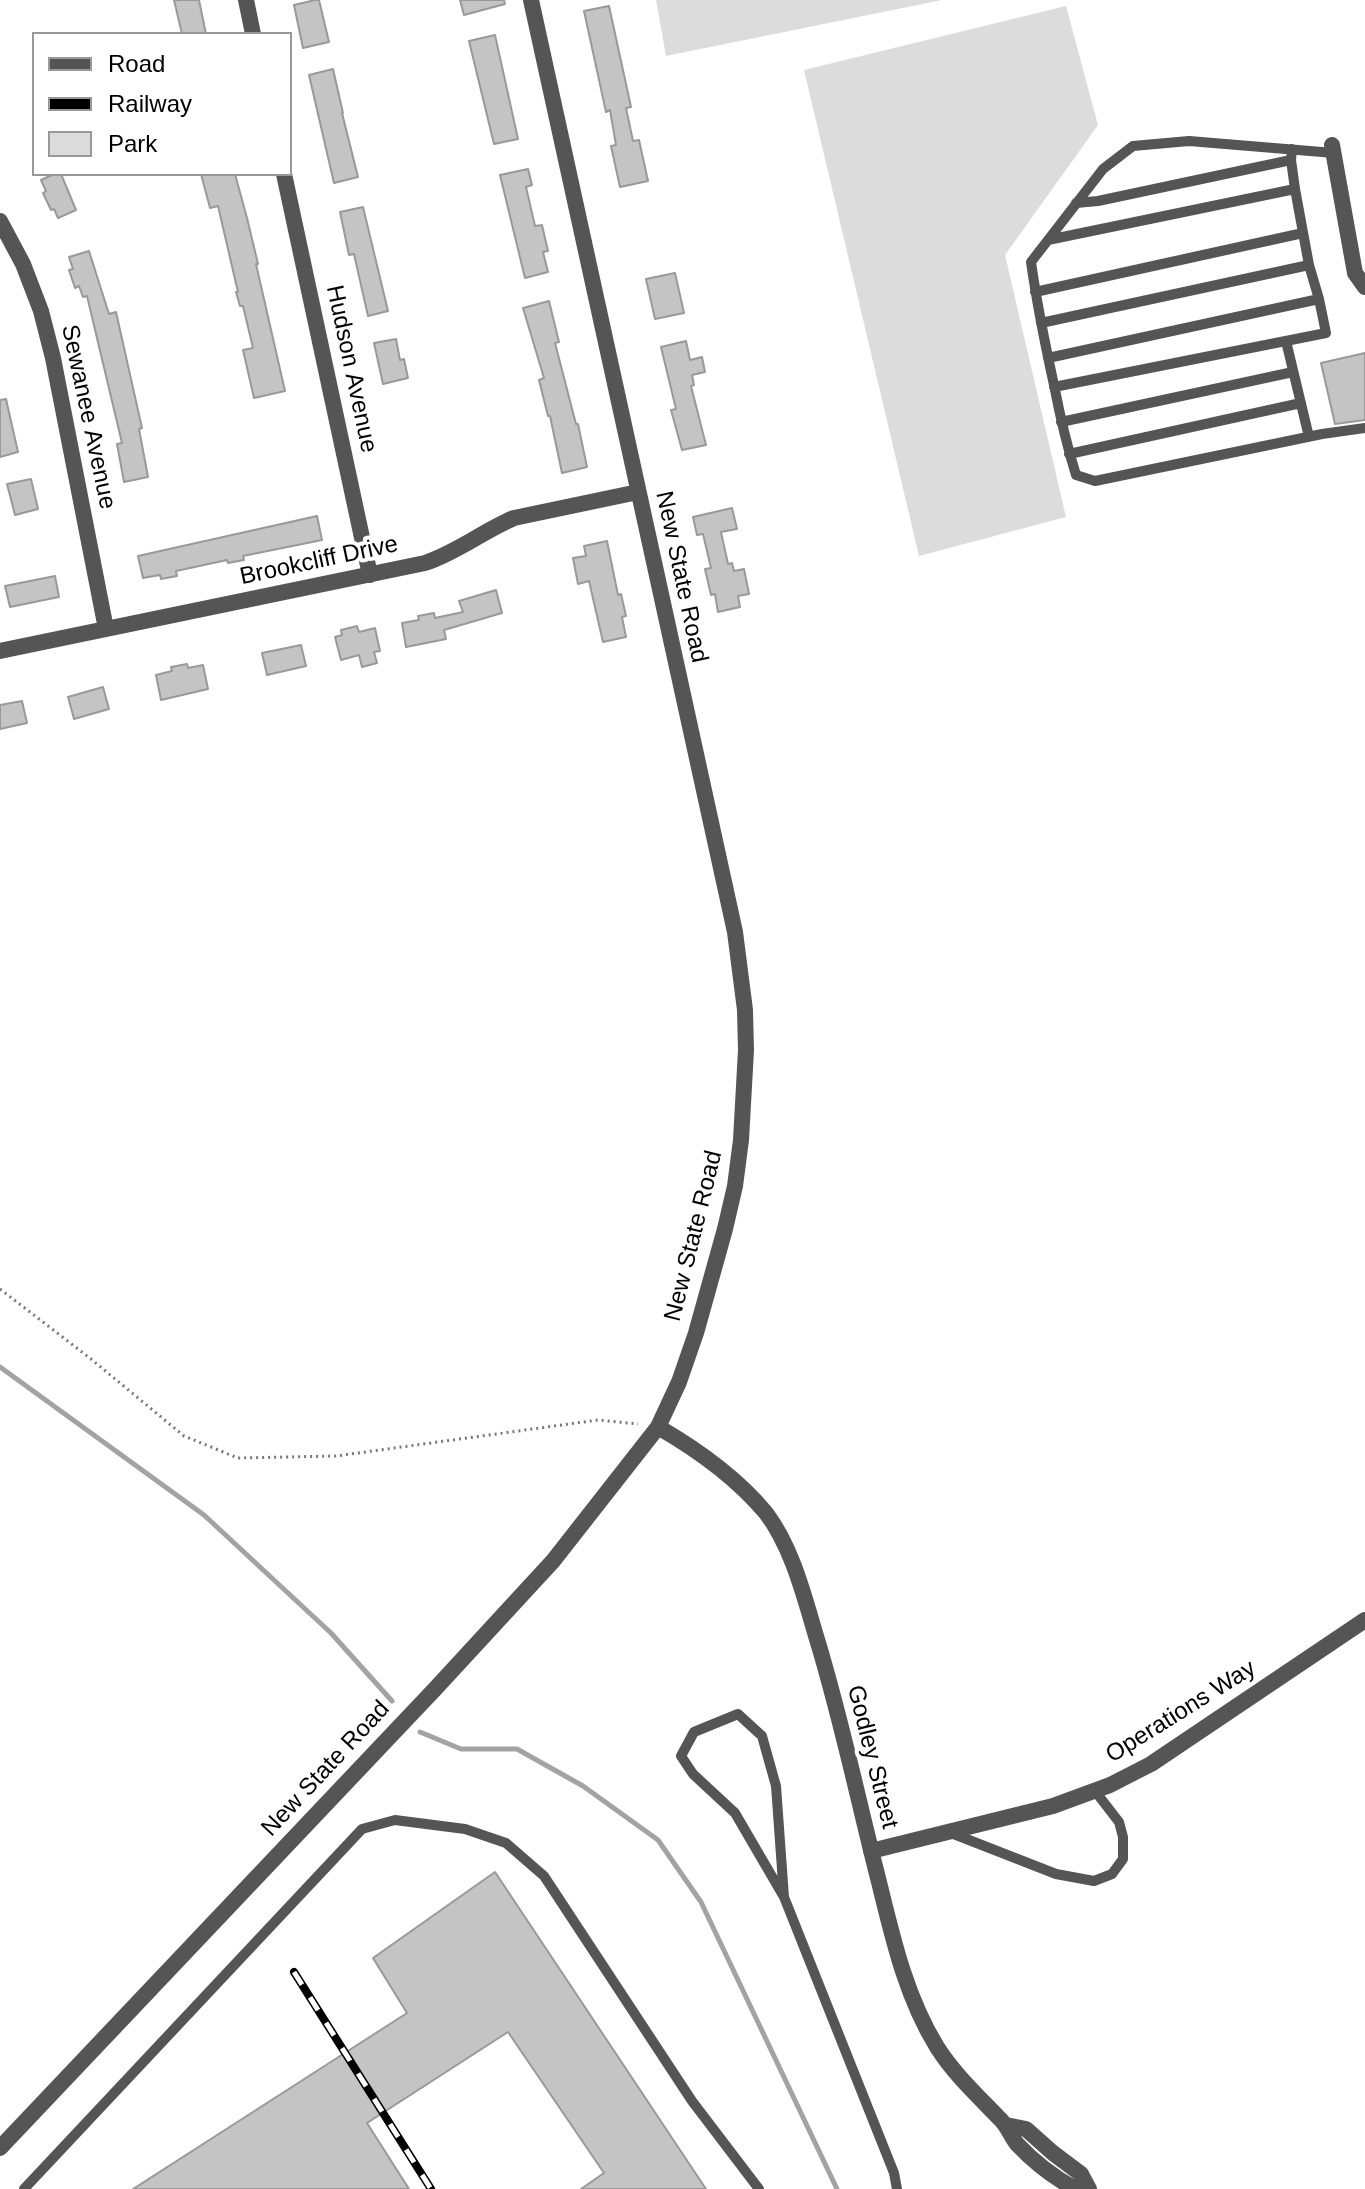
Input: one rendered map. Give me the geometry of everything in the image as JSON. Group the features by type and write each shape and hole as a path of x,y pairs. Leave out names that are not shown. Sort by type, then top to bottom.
{"street":[{"path":"246,0 253,32"},
{"name":"New State Road","path":"0,2148 553,1561 658,1427 692,1345 725,1229 741,1140 746,1050 745,1010 735,932 531,0"},
{"path":"1333,149 1355,273 1365,287"},
{"name":"Hudson Avenue","path":"284,176 370,575"},
{"name":"Sewanee Avenue","path":"0,221 23,264 41,311 106,629"},
{"name":"Brookcliff Drive","path":"0,651 441,558 514,518 638,492"},
{"name":"Godley Street","path":"658,1427 689,1444 745,1491 767,1516 789,1555 824,1661 898,1959 922,2019 951,2068 1006,2125 1016,2143 1075,2189"},
{"name":"Operations Way","path":"871,1851 1053,1806 1110,1785 1151,1764 1365,1620"},
{"name":"Godley Street","path":"1006,2125 1026,2129 1081,2174 1089,2189"}],"lane":[{"path":"1291,155 1189,141 1133,146 1103,169 1031,262 1069,454 1076,475 1095,481 1365,428"},
{"path":"1076,203 1098,201 1291,155 1333,149"},
{"path":"1054,387 1326,333 1309,265 1291,155"},
{"path":"1048,240 1295,189"},
{"path":"1035,292 1303,233"},
{"path":"1041,323 1309,265"},
{"path":"1048,358 1319,299"},
{"path":"1286,341 1309,437"},
{"path":"1061,422 1293,372"},
{"path":"1069,454 1301,403"},
{"path":"784,1897 776,1786 762,1736 738,1714 694,1732 681,1756 693,1774 735,1813 784,1897 894,2173 897,2189"},
{"path":"949,1832 1056,1874 1094,1881 1112,1874 1123,1859 1119,1822 1095,1791"},
{"path":"24,2189 362,1829 395,1820 465,1829 506,1843 544,1876 692,2101 759,2189"}],"path":[{"path":"0,1289 184,1436 238,1458 336,1456 598,1420 658,1427"}],"green space":[{"path":"656,0 942,0 666,56"},
{"path":"1066,6 1098,125 1005,255 1066,517 919,556 804,70"}],"building":[{"path":"174,0 199,0 206,32 182,32"},
{"path":"319,0 329,42 303,48 294,5"},
{"path":"460,0 504,0 505,4 464,15"},
{"path":"609,6 631,107 626,108 633,141 639,140 648,181 620,187 611,146 616,145 610,110 606,112 584,11"},
{"path":"495,35 518,139 494,144 469,41"},
{"path":"333,69 358,177 334,183 309,75"},
{"path":"528,169 532,185 526,187 535,226 542,225 548,251 543,252 548,272 525,278 500,175"},
{"path":"62,176 76,210 58,218 43,193 46,191 41,180"},
{"path":"202,176 236,176 285,391 254,398 243,350 253,348 243,306 240,306 236,292 218,206 210,208"},
{"path":"363,207 388,311 368,316 354,254 349,255 340,212"},
{"path":"89,251 109,314 116,312 142,428 139,429 148,477 124,482 117,444 122,443 87,296 83,297 79,286 75,288 69,270 73,269 69,257"},
{"path":"675,273 684,313 655,319 646,279"},
{"path":"549,301 559,342 555,343 587,467 562,473 539,380 544,378 523,308"},
{"path":"396,339 408,378 383,384 374,343"},
{"path":"686,341 690,360 702,357 705,372 692,375 694,385 691,386 706,445 682,450 671,410 676,409 661,347"},
{"path":"1365,353 1365,420 1335,424 1321,363"},
{"path":"6,399 18,452 0,457 0,400"},
{"path":"31,479 38,509 15,515 7,484"},
{"path":"732,508 737,529 721,532 728,564 732,563 734,571 744,569 749,594 738,596 740,607 718,612 705,569 711,568 703,534 697,535 693,517"},
{"path":"317,516 322,540 243,556 244,560 228,563 227,560 176,571 177,576 143,578 138,556"},
{"path":"607,541 618,595 621,594 626,616 622,617 626,637 603,642 589,581 578,584 573,558 586,556 584,546"},
{"path":"55,576 59,597 10,607 5,586"},
{"path":"496,590 502,613 444,630 446,639 406,647 402,623 434,613 435,618 463,612 459,601"},
{"path":"357,626 359,632 375,628 380,651 374,652 377,663 362,667 359,655 341,660 335,637 342,635 341,630"},
{"path":"301,645 306,666 267,675 262,653"},
{"path":"187,664 188,668 203,665 208,689 161,700 156,675 172,671 171,667"},
{"path":"103,687 109,709 74,719 68,697"},
{"path":"22,701 27,723 0,729 0,705"},
{"path":"495,1872 706,2189 581,2189 604,2173 508,2032 367,2123 409,2189 133,2189 407,2013 373,1958"}],"waterway":[{"path":"0,1367 204,1515 331,1633 392,1701"},
{"path":"420,1732 461,1749 517,1749 583,1786 658,1840 701,1902 837,2189"}],"railway":[{"path":"294,1972 431,2189"}]}
